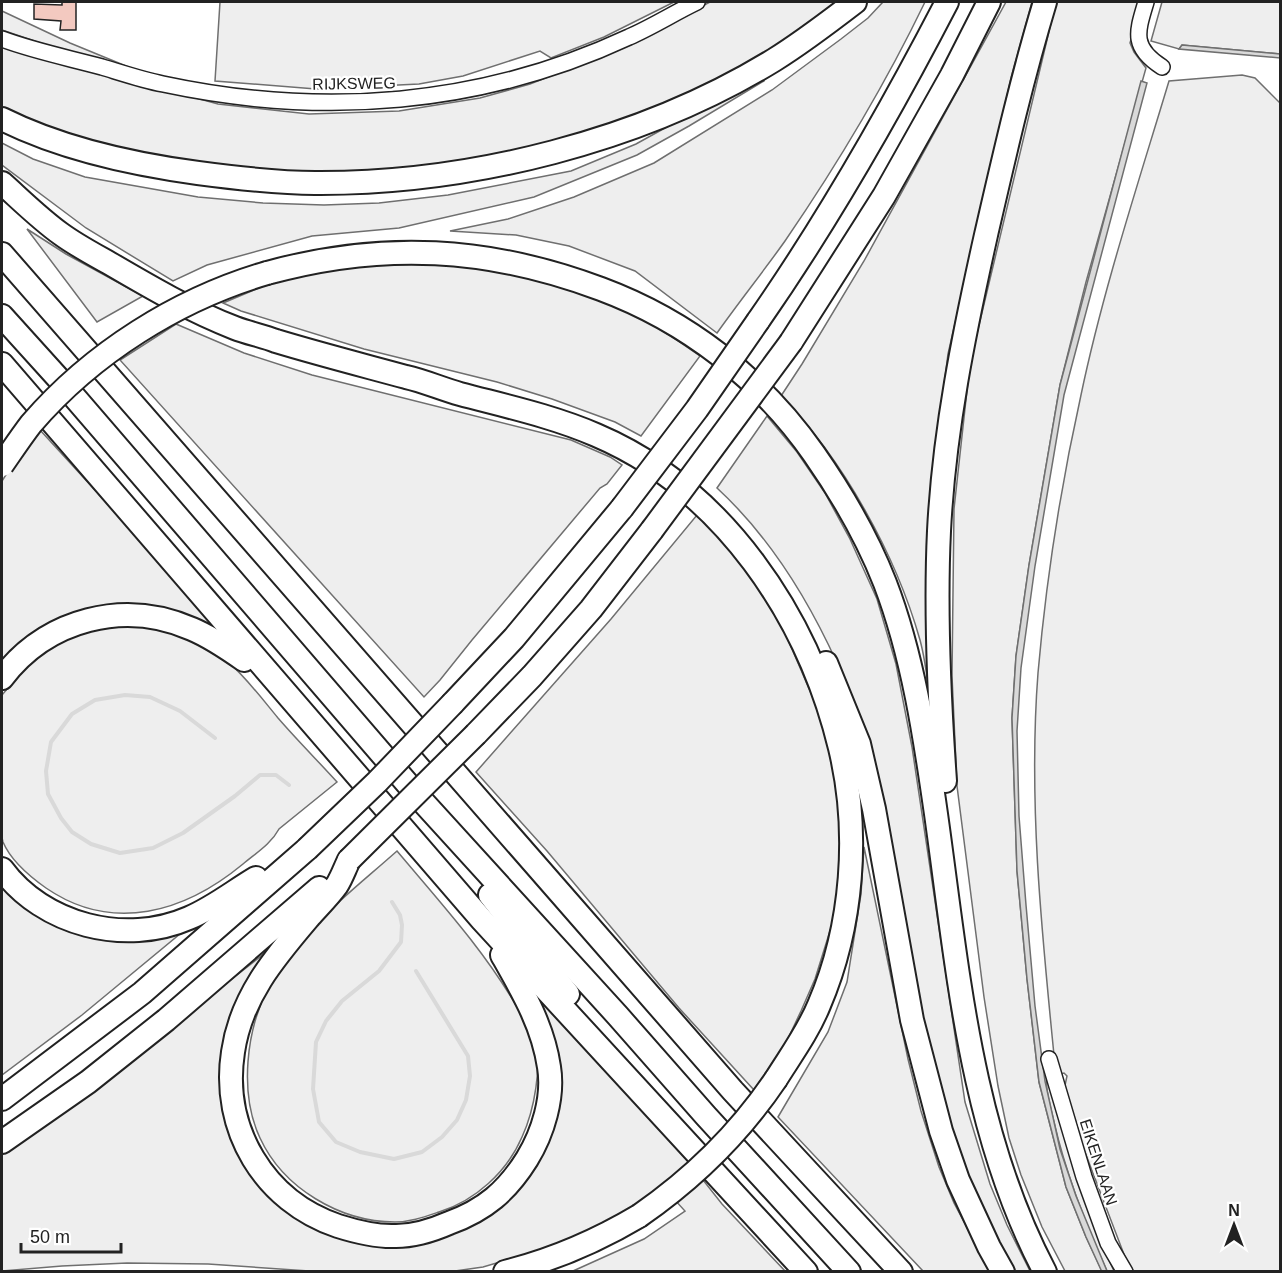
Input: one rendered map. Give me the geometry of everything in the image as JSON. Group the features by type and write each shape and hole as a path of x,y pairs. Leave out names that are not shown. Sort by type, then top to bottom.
{"highway":[{"path":"2,119 29,133 88,151 166,168 237,178 314,183 385,181 441,175 534,158 623,130 675,110 773,60 816,32 855,2"},
{"path":"2,1099 142,993 307,849 377,782 514,638 622,508 697,409 801,259 849,181 947,2"},
{"path":"482,920 531,1007 544,1039 550,1070 548,1100 542,1128 533,1150 516,1177 495,1199 473,1214 432,1230 396,1236 358,1233 323,1221 303,1211 270,1183 256,1165 234,1111 231,1082 233,1052 240,1022 260,979 349,860 532,676 591,609 652,530 791,342 884,196 952,75 989,2"},
{"path":"946,887 946,796 937,642 939,530 943,480 958,360 1004,156 1045,2"},
{"path":"2,183 61,234 157,292 236,328 325,356 508,406 597,435 631,454 668,477 704,506 736,539 772,587 817,675 836,730 844,766 851,844 845,912 829,976 819,1005 803,1037 757,1107 713,1157 685,1183 639,1216 603,1237 531,1266 505,1272"},
{"path":"2,465 31,425 52,403 116,347 157,321 200,297 234,283 336,257 411,251 470,256 562,274 619,295 657,313 696,337 743,373 778,407 824,468 866,539 900,627 928,756 959,990 983,1111 992,1145 1016,1211 1045,1272"},
{"path":"2,254 733,1091 901,1272"},
{"path":"2,316 58,378 424,804 849,1272"},
{"path":"2,364 482,920 806,1272"},
{"path":"411,378 482,391 549,411 593,426 647,454 672,470 719,511 746,539 797,606 822,654 859,744 876,819 912,1020 929,1089 958,1180 988,1247 1003,1272"},
{"path":"2,678 30,647 56,632 82,621 107,615 132,615 165,620 191,628 222,644 276,684"},
{"path":"424,804 502,912 691,1147"},
{"path":"2,869 10,880 51,911 74,922 126,931 160,927 187,919 210,908 307,849"},
{"path":"2,1142 88,1082 334,881"}],"street":[{"name":"RIJKSWEG","path":"2,39 163,84 259,99 329,103 389,102 452,93 507,80 572,60 628,38 697,2"},
{"path":"1146,2 1138,30 1141,46 1149,58 1162,67"},
{"name":"EIKENLAAN","path":"1049,1059 1084,1177 1108,1244 1125,1272"}],"shaded area":[{"path":"220,2 674,2 604,37 551,58 540,51 463,76 419,84 316,89 215,81"},
{"path":"710,2 846,2 769,58 584,138 367,178 135,162 2,121 2,45 218,104 309,114 399,111 480,98 530,84 616,50"},
{"path":"883,2 925,2 877,94 823,183 785,241 717,333 635,271 569,246 516,235 450,231 508,219 574,197 654,163 772,90 868,18"},
{"path":"1006,2 1032,2 1011,78 948,354 939,425 931,708 920,640 910,608 882,542 846,478 804,421 781,396 864,261"},
{"path":"1056,2 1142,2 1130,43 1146,68 1086,282 1060,385 1029,565 1016,656 1012,718 1017,871 1039,1082 1066,1187 1102,1271 1065,1271 1042,1227 1009,1138 984,997 957,786 952,676 954,509 970,363"},
{"path":"1162,2 1280,2 1280,54 1182,45 1179,49 1151,41"},
{"path":"2,11 70,43 143,73 2,30"},
{"path":"1182,45 1280,54 1280,58 1179,49"},
{"path":"761,75 764,81 637,155 534,197 399,228 312,236 207,265 173,281 86,228 2,165 2,143 33,159 85,177 198,197 263,203 324,205 379,203 448,195 571,171 636,144"},
{"path":"1242,75 1255,78 1280,103 1280,1271 1133,1271 1125,1257 1070,1113 1064,1090 1067,1076 1064,1073 1060,1074 1055,1065 1038,869 1035,722 1038,673 1055,533 1081,395 1110,277 1169,81"},
{"path":"1141,81 1147,83 1064,395 1035,566 1021,668 1017,731 1019,816 1026,905 1035,1006 1045,1081 1060,1149 1076,1196 1107,1271 1102,1272 1066,1187 1039,1082 1017,871 1012,718 1016,656 1029,565 1060,385"},
{"path":"27,229 66,254 143,296 97,322"},
{"path":"444,262 520,273 576,288 641,318 700,356 641,436 615,422 552,399 497,382 364,349 241,311 223,303 273,282 348,264"},
{"path":"176,324 244,353 312,375 571,440 610,457 622,465 607,484 600,488 424,697 120,360"},
{"path":"767,416 797,452 825,493 850,539 877,599 896,664 912,747 965,1102 990,1184 1030,1271 1009,1271 985,1226 940,1103 837,663 813,615 786,570 754,527 717,488"},
{"path":"40,430 148,548 224,637 128,607 2,663 2,481 21,451"},
{"path":"697,515 722,539 752,578 783,628 816,705 841,785 839,902 815,979 801,1011 785,1045 754,1090 679,1008 547,851 476,772 611,619"},
{"path":"106,626 157,628 174,632 208,647 233,666 337,782 279,829 263,848 221,881 173,905 148,911 122,913 97,910 71,902 46,888 27,873 11,856 2,838 2,695 29,663 69,636"},
{"path":"864,847 921,1111 939,1167 954,1203 990,1271 923,1271 778,1117 828,1032 847,982 861,894"},
{"path":"397,851 460,926 504,986 533,1034 538,1061 536,1088 526,1126 516,1150 499,1173 465,1201 417,1219 395,1222 354,1216 334,1209 298,1187 283,1172 270,1156 253,1120 249,1101 248,1062 261,1003 281,966 294,948 326,914"},
{"path":"2,880 77,930 204,914 82,1015 2,1075"},
{"path":"274,946 229,1082 275,1200 429,1239 480,1222 503,1204 558,1063 548,1022 529,984 567,1022 722,1204 785,1271 573,1271 644,1239 685,1211 663,1187 631,1209 560,1244 483,1267 455,1271 324,1272 208,1264 127,1263 2,1271 2,1155 50,1121"},
{"path":"1047,1063 1097,1234 1114,1271 1107,1271 1070,1179 1049,1100 1046,1079"}],"building":[{"path":"62,2 76,2 76,30 60,30 61,21 34,19 34,4 62,5"}],"waterway":[{"path":"215,738 180,711 150,697 125,695 95,700 72,714 51,742 46,771 48,794 61,818 72,832 91,844 120,853 153,848 183,833 260,775 276,775 289,785"},
{"path":"392,902 400,915 401,942 379,971 342,1001 326,1021 316,1042 313,1089 319,1122 336,1142 360,1152 394,1159 422,1152 442,1137 457,1120 466,1100 470,1076 468,1056 416,971"}]}
